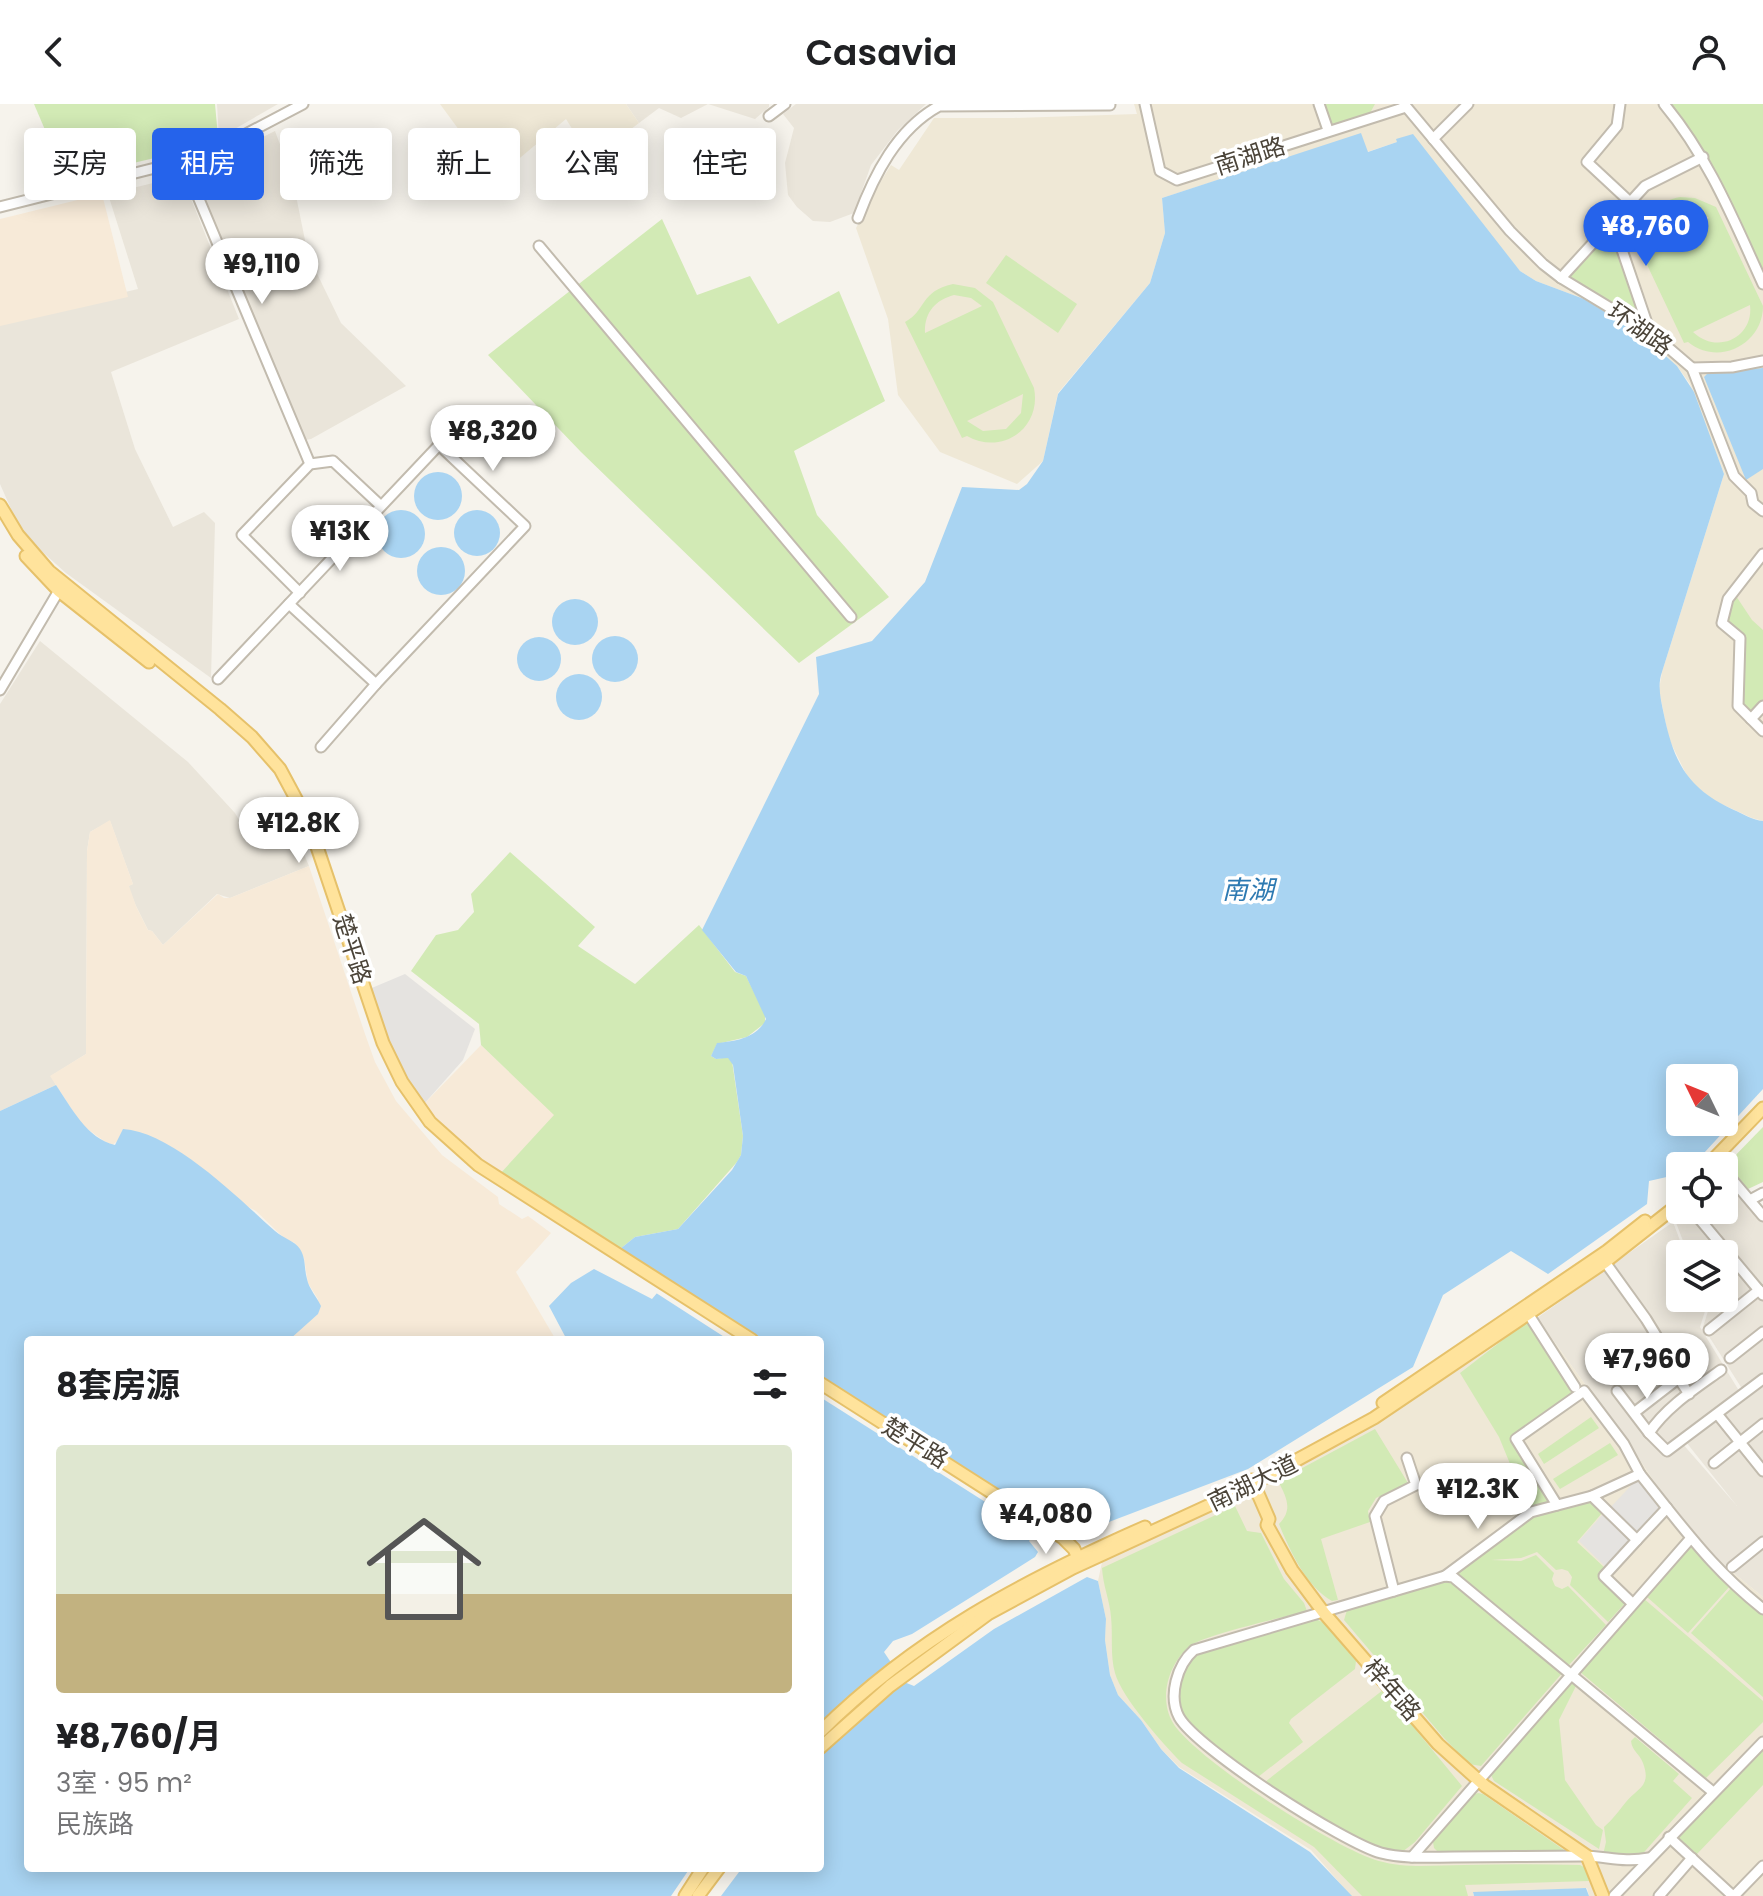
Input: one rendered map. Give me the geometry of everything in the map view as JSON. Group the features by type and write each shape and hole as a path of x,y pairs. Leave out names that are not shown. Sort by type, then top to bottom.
{"main road":[{"name":"楚平路","path":"0,505 18,535 61,587"},
{"name":"楚平路","path":"0,520 21,551 236,732 274,775 308,839 377,1045 403,1095 426,1125 458,1158 745,1336"},
{"path":"1728,1152 1763,1108"},
{"path":"1730,1152 1763,1118"},
{"name":"南湖大道","path":"1253,1482 1370,1412 1607,1251 1666,1204"},
{"name":"南湖大道","path":"824,1729 897,1673 1076,1562 1253,1482 1374,1418 1605,1262 1666,1214"},
{"name":"楚平路","path":"558,1221 733,1336"},
{"name":"楚平路","path":"824,1386 1038,1526"},
{"name":"楚平路","path":"824,1393 1070,1543 1076,1562"},
{"name":"梓年路","path":"1253,1482 1268,1513 1267,1525 1324,1613 1438,1744 1477,1780 1587,1856"},
{"name":"南湖大道","path":"824,1744 897,1673"},
{"path":"1587,1856 1603,1896"},
{"path":"685,1896 700,1872"},
{"path":"698,1896 716,1872"}],"street":[{"path":"260,128 303,104"},
{"path":"769,116 785,104"},
{"name":"南湖路","path":"1145,104 1160,171 1177,180 1405,106"},
{"path":"1319,104 1328,130"},
{"path":"1433,139 1468,104"},
{"path":"1620,104 1617,126 1587,162 1630,202"},
{"path":"1664,104 1703,157 1763,284"},
{"path":"858,218 888,155 919,120 939,105 1110,105"},
{"name":"环湖路","path":"1405,106 1510,231 1561,278 1650,332 1692,368 1734,477 1751,493 1753,503 1763,511"},
{"path":"1561,278 1652,181 1703,157"},
{"path":"0,207 152,169"},
{"path":"199,200 310,464"},
{"path":"1610,224 1617,235 1650,332"},
{"path":"539,246 851,617"},
{"path":"1692,368 1732,367 1763,361"},
{"path":"218,679 439,445 525,526 321,747"},
{"path":"300,593 242,535 310,464 333,461 381,506"},
{"path":"1763,554 1728,599 1722,623 1740,638 1738,704 1763,731"},
{"path":"0,690 61,587"},
{"path":"289,604 376,684"},
{"path":"1751,719 1763,706"},
{"path":"1738,1188 1763,1216"},
{"path":"1750,1200 1763,1193"},
{"path":"1704,1224 1761,1292 1709,1330"},
{"path":"1605,1262 1657,1337 1665,1358 1689,1394"},
{"path":"1529,1315 1575,1387"},
{"path":"1730,1358 1763,1332"},
{"path":"1649,1433 1689,1394 1721,1370"},
{"path":"1635,1412 1679,1378"},
{"path":"1617,1391 1667,1451 1763,1379"},
{"path":"1557,1505 1516,1439 1584,1391 1624,1444 1640,1474 1701,1552 1734,1586 1763,1609"},
{"path":"1718,1415 1763,1470"},
{"path":"1714,1463 1763,1424"},
{"path":"1394,1591 1375,1516 1384,1501 1416,1485 1407,1458"},
{"path":"1640,1474 1592,1496 1531,1512 1445,1576 1194,1650 1176,1679 1174,1696 1177,1714 1189,1730 1241,1771 1340,1836 1379,1853 1412,1857 1587,1856 1625,1861 1649,1858"},
{"path":"1592,1496 1637,1540"},
{"path":"1632,1603 1604,1576 1667,1508"},
{"path":"1412,1857 1691,1538"},
{"path":"1732,1567 1763,1542"},
{"path":"1445,1576 1460,1582 1713,1792"},
{"path":"1620,1894 1649,1858 1763,1742"},
{"path":"1669,1837 1733,1896 1763,1866"},
{"path":"1659,1896 1692,1858"},
{"path":"1714,1896 1723,1886"}],"shaded area":[{"path":"217,104 278,104 236,128 218,128"},
{"path":"440,104 626,104 639,123 632,128 572,128 566,119 555,128 536,128 536,144 520,158 520,128 458,128"},
{"path":"626,104 708,104 681,118 659,108 639,123"},
{"path":"708,104 769,104 769,107 755,119"},
{"path":"796,104 926,104 898,130 871,165 854,213 830,222 813,221 788,195 785,163 794,128 783,114"},
{"path":"1134,104 1763,104 1763,821 1713,800 1689,780 1669,739 1659,690 1724,474 1690,384 1677,366 1641,334 1584,299 1536,281 1520,271 1397,142 1367,152 1361,134 1162,198 1165,233 1150,283 1058,393 1043,461 1017,484 940,452 898,395 888,319 856,228 881,181 891,165 899,170 934,118 1137,114"},
{"path":"275,131 280,144 280,200 297,200 308,255 341,323 406,386 305,440 205,200 264,200 264,136"},
{"path":"152,183 152,200 192,200 239,319 111,372 135,449 173,527 204,512 215,523 211,678 66,573 37,547 16,520 0,484 0,321 138,289 110,200 136,200 136,187"},
{"path":"78,200 104,200 128,297 0,326 0,219"},
{"path":"40,641 188,762 235,813 242,825 273,804 283,825 291,823 309,866 230,898 217,894 163,945 148,930 136,906 128,886 133,884 110,821 90,832 87,851 86,1054 51,1076 56,1085 0,1111 0,704"},
{"path":"110,820 133,884 129,886 136,906 148,930 163,945 218,894 230,898 309,866 375,1062 396,1101 442,1155 498,1197 499,1204 522,1219 528,1216 551,1233 516,1272 554,1336 292,1336 318,1299 308,1283 304,1258 295,1243 285,1239 256,1211 119,1140 112,1145 82,1125 50,1076 86,1054 87,851 90,832"},
{"path":"405,974 475,1029 463,1060 423,1105 404,1076 367,990"},
{"path":"481,1045 555,1115 498,1176 423,1105"},
{"path":"1738,1187 1763,1217 1763,1597 1691,1538 1638,1457 1537,1318 1674,1224 1680,1240 1666,1240 1666,1312 1705,1312 1700,1327 1741,1394 1681,1442 1737,1506 1686,1442 1746,1395 1703,1327 1708,1312 1738,1312 1738,1240 1683,1240 1677,1224 1738,1224"},
{"path":"1537,1318 1638,1457 1691,1538 1763,1597 1763,1896 1589,1896 1587,1888 1473,1893 1474,1896 1351,1896 1311,1850 1179,1767 1118,1695 1110,1675 1105,1640 1106,1619 1098,1581 1102,1562 1249,1493 1384,1419"},
{"path":"1638,1478 1666,1504 1637,1534 1610,1508"},
{"path":"1604,1513 1632,1540 1606,1567 1579,1541"}],"green space":[{"path":"34,104 215,104 217,128 152,128 152,159 136,162 136,128 44,128"},
{"path":"1324,104 1375,104 1370,113 1335,125 1330,122"},
{"path":"1670,104 1763,104 1763,271 1711,162"},
{"path":"1680,197 1695,198 1716,207 1763,306 1756,331 1737,348 1725,352 1713,352 1684,343 1633,235 1642,230 1656,208","holes":["1681,207 1698,209 1709,218 1652,245 1658,220","1750,305 1746,326 1732,340 1713,342 1693,332"]},
{"path":"662,219 697,295 750,276 778,324 839,291 885,401 794,451 817,515 889,597 799,663 581,452 488,355"},
{"path":"1612,233 1643,324 1568,278 1606,234"},
{"path":"1006,255 1077,304 1058,333 986,283"},
{"path":"953,284 975,288 993,302 1034,388 1032,415 1026,426 1006,440 993,443 967,436 962,438 905,322 942,287","holes":["954,295 971,298 982,306 925,333 926,319 932,308","1023,394 1021,413 1006,429 983,431 967,421"]},
{"path":"1736,596 1763,630 1763,701 1751,713 1741,701 1742,639 1724,624"},
{"path":"510,852 595,927 578,946 635,984 699,925 735,972 746,976 765,1014 765,1023 747,1037 717,1044 711,1056 716,1059 728,1057 732,1061 743,1136 741,1155 678,1229 635,1237 620,1249 498,1176 554,1115 481,1045 479,1024 411,971 436,935 458,930 474,912 471,894"},
{"path":"1763,1127 1763,1182 1748,1189 1738,1177 1738,1153"},
{"path":"1530,1319 1580,1390 1512,1439 1552,1503 1529,1510 1499,1437 1460,1373"},
{"path":"1591,1417 1599,1428 1544,1464 1538,1454"},
{"path":"1375,1429 1408,1483 1376,1498 1368,1511 1370,1522 1321,1539 1338,1600 1332,1601 1307,1577 1283,1534 1279,1524 1286,1514 1287,1504 1278,1481"},
{"path":"1610,1443 1618,1455 1560,1489 1553,1479"},
{"path":"1589,1498 1603,1512 1577,1542 1605,1568 1599,1575 1626,1602 1608,1622 1570,1585 1572,1577 1568,1571 1556,1570 1537,1552 1521,1558 1491,1560 1521,1561 1536,1555 1554,1573 1552,1579 1555,1586 1562,1589 1568,1586 1606,1625 1568,1666 1455,1573 1532,1514"},
{"path":"1235,1506 1247,1531 1261,1533 1284,1579 1307,1611 1211,1637 1190,1646 1183,1653 1171,1671 1166,1703 1173,1723 1186,1739 1237,1780 1301,1822 1379,1861 1421,1866 1580,1865 1586,1868 1589,1881 1465,1885 1468,1896 1362,1896 1314,1847 1174,1755 1134,1707 1115,1673 1110,1611 1102,1568"},
{"path":"1692,1546 1730,1586 1688,1633 1647,1597"},
{"path":"1453,1580 1564,1671 1481,1766 1469,1764 1444,1738 1344,1620 1347,1610"},
{"path":"1732,1587 1763,1614 1763,1697 1691,1633"},
{"path":"1643,1598 1763,1701 1763,1722 1706,1778 1579,1671"},
{"path":"1316,1619 1324,1623 1356,1661 1355,1669 1291,1719 1289,1723 1303,1742 1258,1777 1204,1738 1189,1722 1179,1706 1177,1688 1183,1669 1201,1650"},
{"path":"1569,1683 1576,1686 1559,1720 1565,1780 1596,1825 1603,1830 1599,1849 1494,1781 1491,1775"},
{"path":"1383,1690 1462,1786 1415,1842 1402,1852 1367,1845 1349,1836 1265,1782"},
{"path":"1635,1737 1679,1774 1673,1781 1692,1798 1638,1859 1603,1855 1606,1842 1604,1827 1642,1786 1646,1777 1643,1763 1631,1741"},
{"path":"1763,1748 1763,1785 1696,1855 1676,1837"},
{"path":"1478,1793 1564,1850 1560,1853 1440,1854 1433,1842"}],"water":[{"name":"南湖","path":"1361,133 1368,152 1413,134 1520,271 1536,281 1584,299 1641,334 1677,366 1694,392 1724,474 1662,672 1660,693 1678,761 1694,783 1718,802 1763,821 1763,1089 1738,1116 1738,1064 1666,1064 1666,1136 1720,1136 1705,1152 1666,1152 1666,1177 1649,1181 1647,1204 1548,1274 1511,1251 1443,1295 1413,1367 1248,1469 1101,1525 1072,1522 1051,1510 1029,1541 1038,1552 1035,1557 912,1634 893,1641 884,1652 904,1682 914,1686 994,1629 1087,1577 1098,1581 1106,1619 1105,1640 1110,1675 1118,1695 1141,1720 1161,1749 1179,1768 1310,1852 1352,1896 721,1896 739,1872 824,1872 824,1336 565,1336 549,1306 571,1283 594,1269 652,1299 668,1280 620,1249 635,1237 678,1229 732,1170 741,1155 743,1136 733,1065 728,1058 711,1056 717,1043 752,1034 766,1019 746,976 736,972 702,930 819,694 816,657 872,641 925,582 962,487 1019,490 1027,484 1043,461 1058,394 1150,283 1165,233 1162,198"},
{"path":"1763,368 1763,469 1746,480 1704,377 1708,373"},
{"path":"438,472 455,479 462,496 455,513 438,520 421,513 414,496 421,479"},
{"path":"401,510 418,517 425,534 418,551 401,558 384,551 377,534 384,517"},
{"path":"477,510 494,516 500,533 494,550 477,556 460,550 454,533 460,516"},
{"path":"441,547 458,554 465,571 458,588 441,595 424,588 417,571 424,554"},
{"path":"575,599 591,606 598,622 591,638 575,645 559,638 552,622 559,606"},
{"path":"615,636 631,643 638,659 631,675 615,682 599,675 592,659 599,643"},
{"path":"539,637 555,643 561,659 555,675 539,681 523,675 517,659 523,643"},
{"path":"579,674 595,681 602,697 595,713 579,720 563,713 556,697 563,681"},
{"path":"56,1085 81,1121 105,1142 115,1145 123,1129 142,1133 184,1154 300,1249 309,1286 321,1306 318,1314 293,1336 24,1336 24,1872 687,1872 671,1896 0,1896 0,1111"},
{"path":"1586,1888 1589,1896 1474,1896 1473,1892"}],"pier":[{"path":"617,1247 755,1336 723,1336 653,1291 662,1281 616,1250"},
{"path":"824,1380 1043,1519 1034,1533 824,1400"}]}
